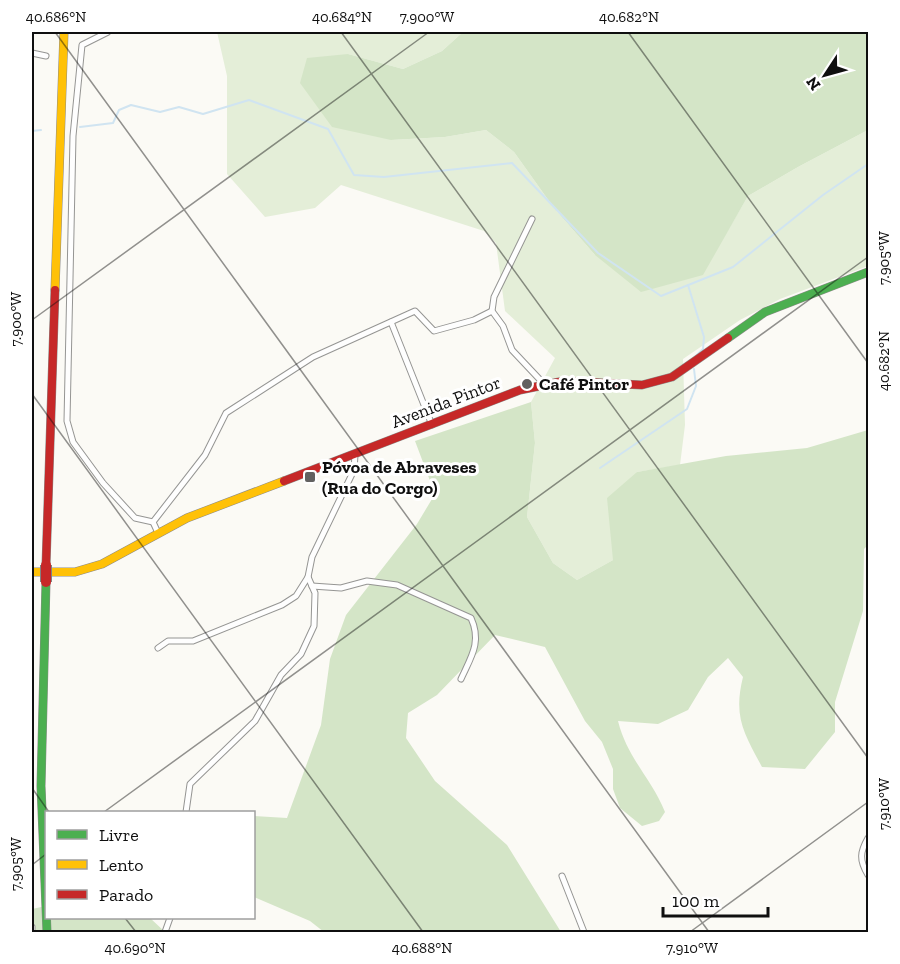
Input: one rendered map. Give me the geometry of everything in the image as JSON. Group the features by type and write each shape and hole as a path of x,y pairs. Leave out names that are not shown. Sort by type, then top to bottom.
{"main road":[{"path":"45,874 42,786 46,565 64,32"},
{"name":"Avenida Pintor","path":"32,572 75,573 102,564 187,518 520,390 544,384 575,381 642,385 672,377 765,312 868,272"}],"street":[{"path":"108,32 82,45 73,136 67,421 72,442 103,483 135,518 153,522"},
{"path":"32,53 46,56"},
{"path":"532,219 494,297 492,311 503,326 512,350 544,384"},
{"path":"153,522 205,455 226,413 313,357 415,311 434,331 474,320 492,311"},
{"path":"391,322 432,425"},
{"path":"158,648 168,641 193,641 282,605 296,596 308,577 312,557 354,470 355,455"},
{"path":"153,522 158,533"},
{"path":"186,811 190,784 255,722 281,675 301,654 314,626 315,593 308,577"},
{"path":"312,586 341,588 367,581 396,585 471,618 477,631 477,645 461,679"},
{"path":"868,838 861,851 861,864 868,875"},
{"path":"562,876 584,933"},
{"path":"32,927 32,933"}],"green space":[{"path":"217,32 463,32 442,51 403,69 348,54 391,140 445,137 486,130 514,152 554,208 595,255 727,232 748,196 868,130 868,266 780,299 740,320 683,359 685,425 680,465 637,472 613,560 577,580 553,563 527,517 535,443 531,402 555,358 505,311 496,243 484,231 341,185 315,208 265,217 227,174 227,76"},
{"path":"463,32 868,32 868,130 748,196 703,275 641,292 595,255 554,208 514,152 486,130 445,137 391,140 332,127 300,83 307,58 348,54 403,69 442,51"},
{"path":"531,402 535,443 527,517 553,563 577,580 613,560 607,498 637,472 726,456 807,448 868,430 868,545 864,549 863,611 835,702 835,732 805,769 762,767 742,724 739,703 743,677 728,658 708,677 688,710 658,724 618,721 628,747 665,812 659,821 642,826 620,808 613,789 613,769 602,742 585,721 545,647 495,635 437,695 408,713 406,738 435,781 507,845 561,932 324,932 310,921 255,897 255,816 287,818 321,725 330,659 346,615 417,524 435,494 415,441"},
{"path":"45,906 45,919 151,919 165,932 32,932 32,909"}],"waterway":[{"path":"80,127 113,123 119,110 131,105 160,112 179,107 203,114 249,100 328,129 354,175 384,177 512,163 598,253 661,296 733,267 823,195 868,164"},
{"path":"32,131 41,130"},
{"path":"688,285 704,337 703,349 695,357"},
{"path":"600,468 687,409 696,386 694,369"}],"traffic: fast":[{"path":"728,338 765,312 868,272"},
{"path":"45,883 41,786 46,582"},
{"path":"46,919 47,932"}],"traffic: slow":[{"path":"55,290 64,32"},
{"path":"32,572 75,572 102,564 187,518 284,481"}],"traffic: jam":[{"path":"46,565 55,290"},
{"path":"284,481 520,390 564,381 642,385 672,377 728,338"},
{"path":"46,565 46,582"}],"place":[{"name":"Café Pintor","path":"527,384"},
{"name":"Póvoa de Abraveses (Rua do Corgo)","path":"310,477"}]}
